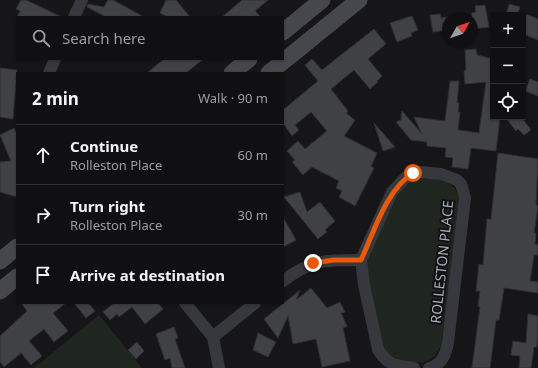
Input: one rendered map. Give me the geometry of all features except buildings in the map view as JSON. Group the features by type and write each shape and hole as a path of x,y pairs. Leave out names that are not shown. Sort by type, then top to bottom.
{"street":[{"path":"74,16 82,0"},
{"path":"308,42 289,27 322,0"},
{"path":"270,72 361,1"},
{"path":"49,72 55,60"},
{"path":"233,72 248,60"},
{"name":"ROLLESTON PLACE","path":"361,260 392,192 405,178 413,173 428,172 450,176 461,184 465,198 465,213 448,342 443,359 436,366 429,368"},
{"path":"0,261 16,248"},
{"path":"284,280 296,271 313,263 334,260 361,260 364,285 378,350 382,357 392,365 414,368"},
{"path":"0,292 16,278"},
{"path":"186,304 213,336 219,368"},
{"path":"213,336 254,304"}],"shaded area":[{"path":"416,178 439,180 450,184 455,189 460,203 441,346 433,358 420,362 401,360 385,353 365,268 372,246 401,188 405,183"},
{"path":"99,315 142,368 34,368"}],"route":[{"path":"313,263 334,260 361,260 392,192 400,182 413,173"}]}
